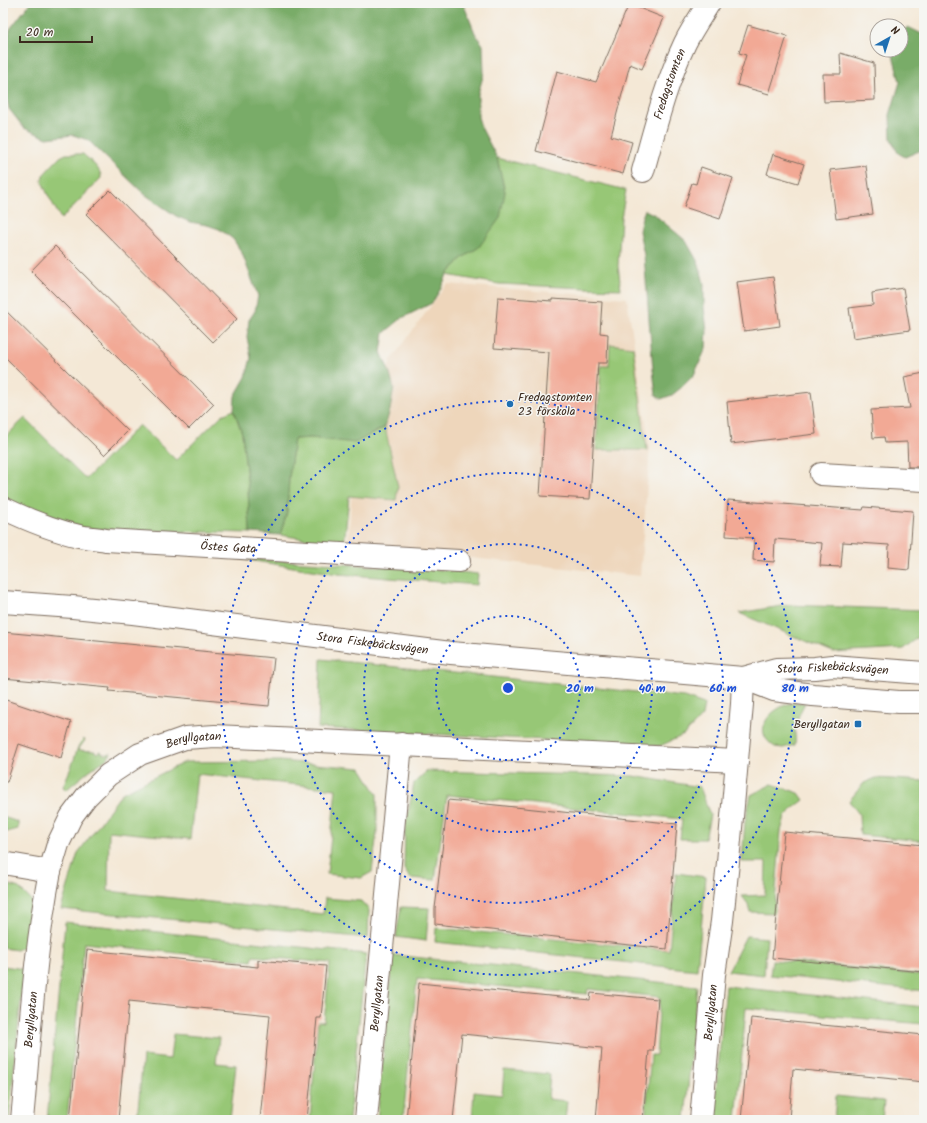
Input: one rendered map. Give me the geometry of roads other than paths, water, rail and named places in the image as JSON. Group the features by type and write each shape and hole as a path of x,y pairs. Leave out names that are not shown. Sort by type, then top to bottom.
{"street":[{"name":"Fredagstomten","path":"643,171 667,89 677,62 686,41 709,3"},
{"path":"821,474 924,480"},
{"name":"Östes Gata","path":"3,508 56,530 106,540 459,561"},
{"name":"Stora Fiskebäcksvägen","path":"3,602 133,612 451,653 743,678 774,690 813,695 899,702 924,702"},
{"name":"Stora Fiskebäcksvägen","path":"743,678 776,669 832,666 924,673"},
{"name":"Beryllgatan","path":"701,1120 714,975 722,921 727,870 743,678"},
{"name":"Beryllgatan","path":"22,1120 36,960 50,871 58,844 71,817 86,797 108,775 140,754 185,738 215,736 736,761"},
{"name":"Beryllgatan","path":"366,1120 401,744"},
{"path":"3,863 50,871"}],"place":[{"name":"Fredagstomten 23 förskola","path":"510,404"},
{"name":"Beryllgatan","path":"858,724"}]}
